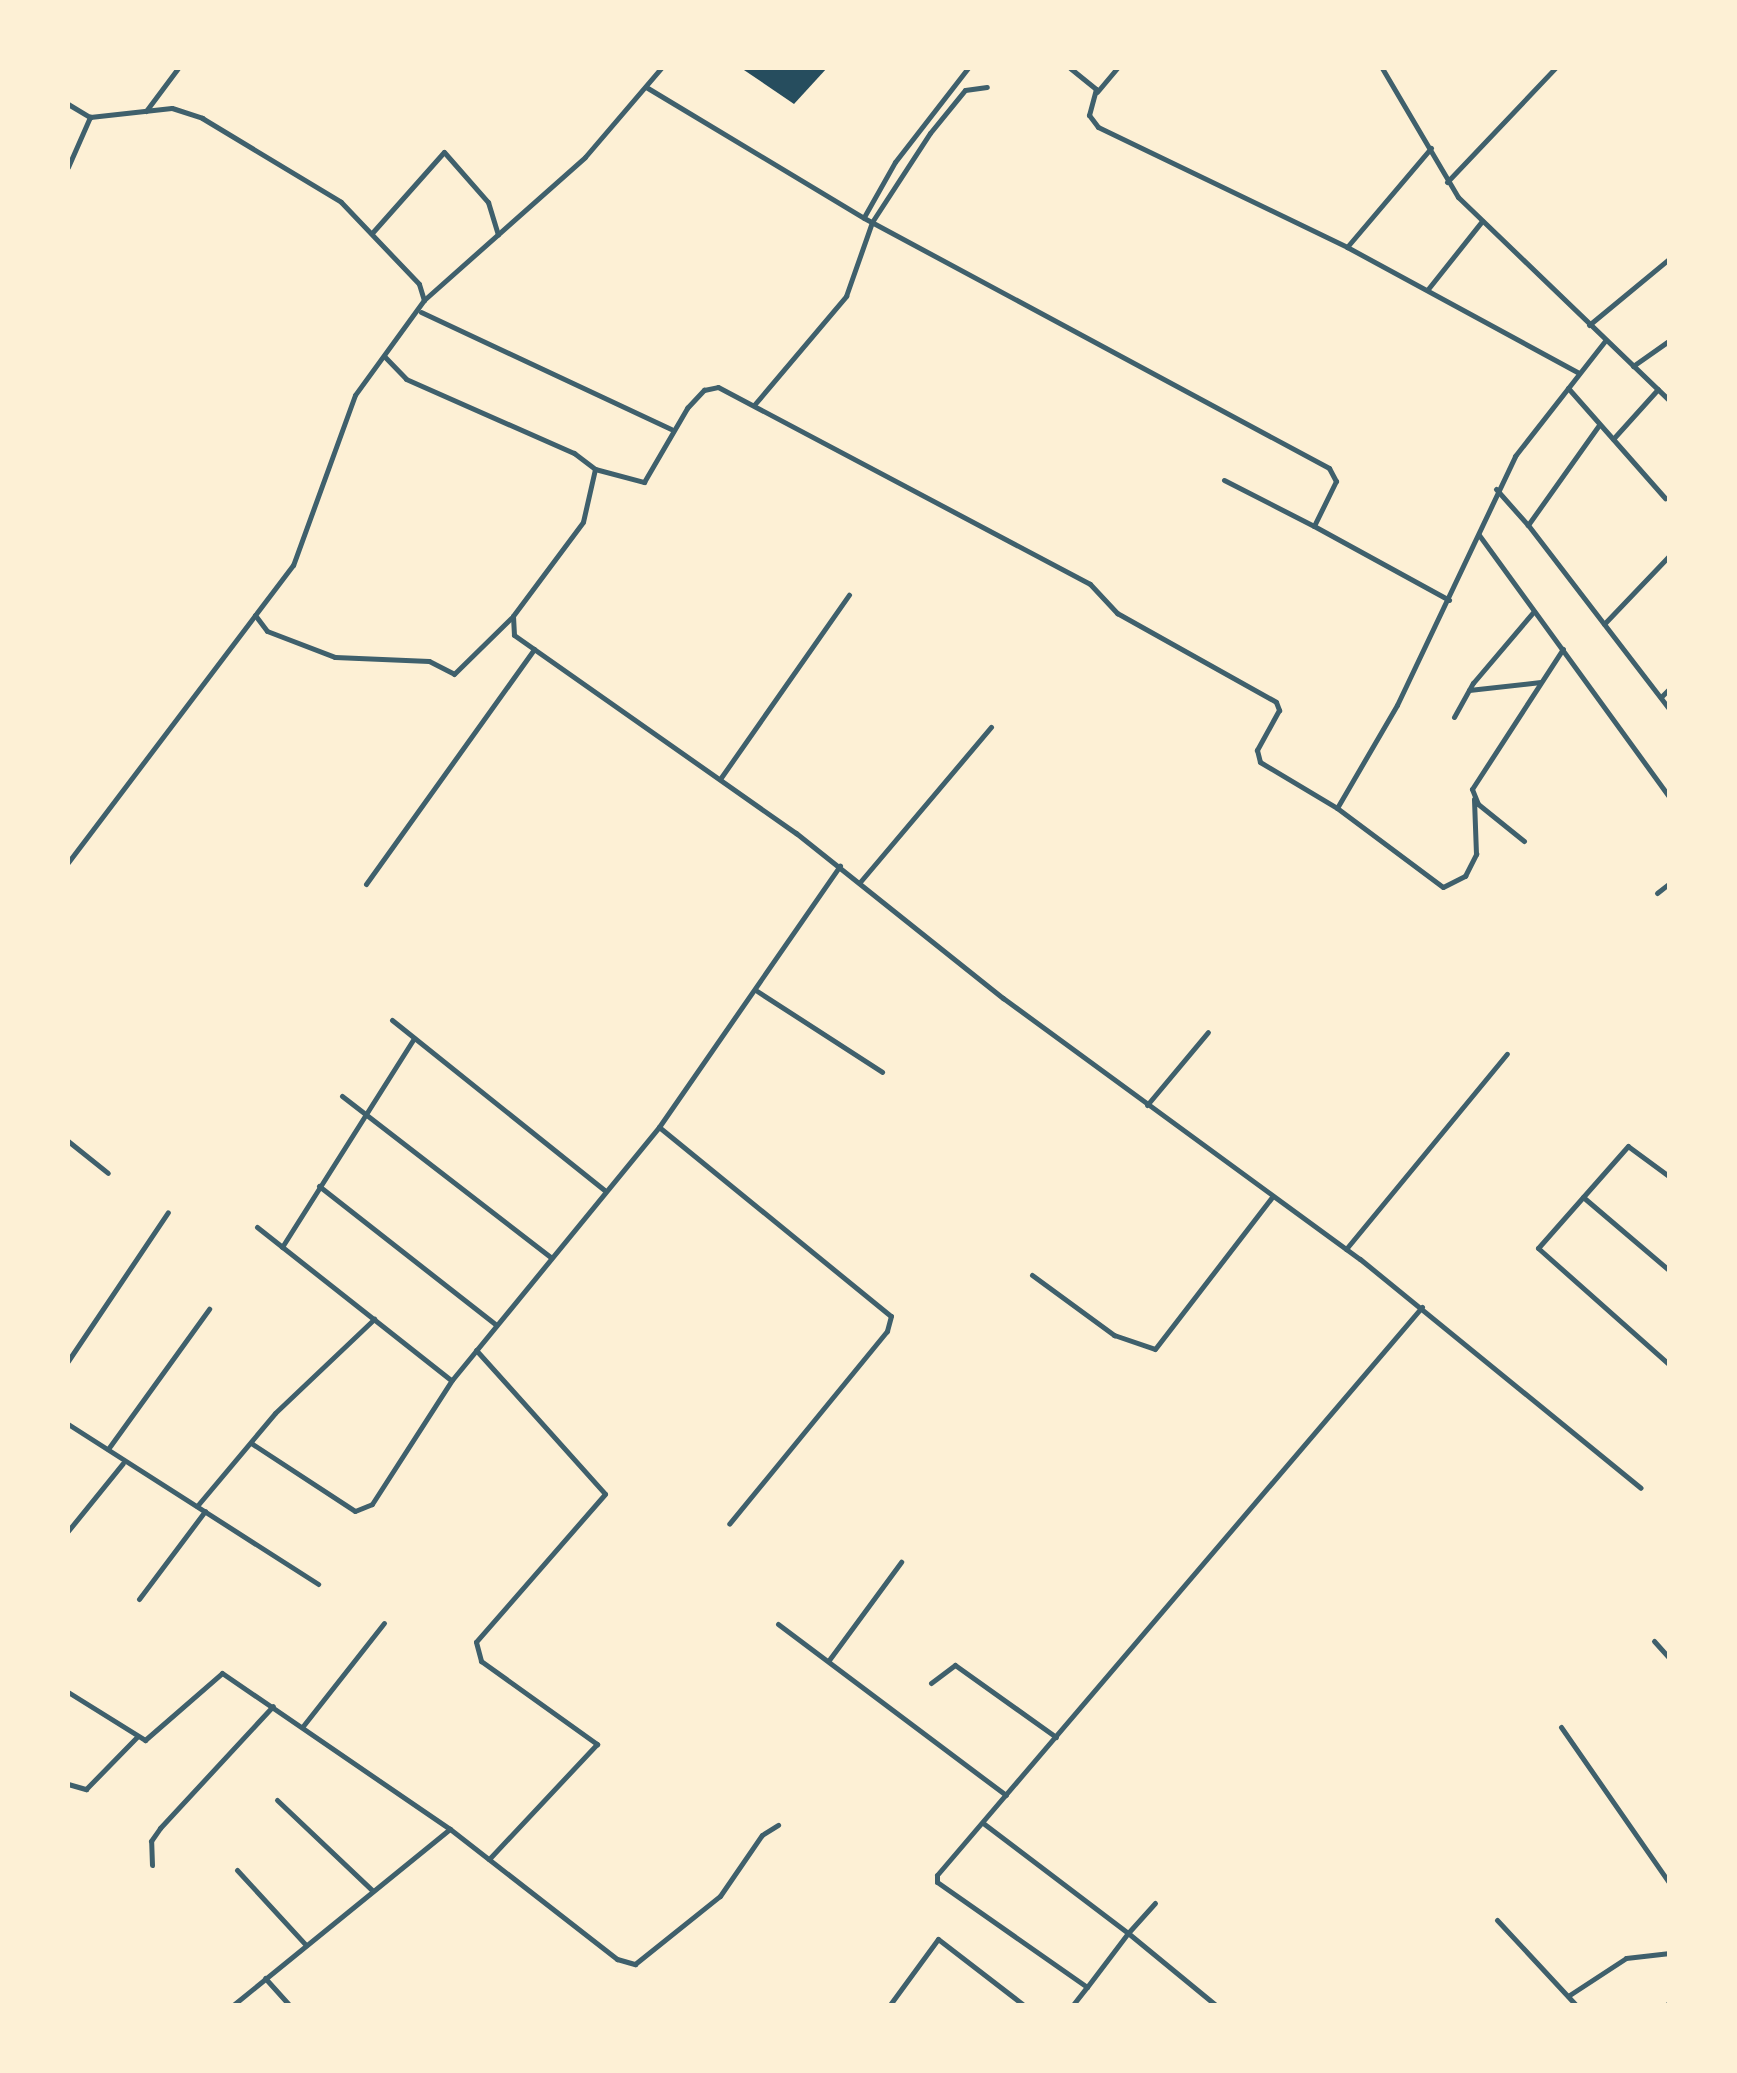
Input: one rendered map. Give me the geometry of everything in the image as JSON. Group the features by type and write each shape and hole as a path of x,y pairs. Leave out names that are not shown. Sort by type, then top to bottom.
{"street":[{"path":"146,111 178,68"},
{"path":"424,300 586,156 661,68"},
{"path":"864,218 895,162 968,68"},
{"path":"1070,68 1097,92"},
{"path":"1117,68 1097,92 1088,115 1098,127 1346,247 1579,373"},
{"path":"1382,68 1448,182 1482,221 1670,401"},
{"path":"1448,182 1555,68"},
{"path":"646,86 864,218 1329,468 1336,482 1314,526"},
{"path":"754,405 846,296 872,222 960,94 987,87"},
{"path":"68,104 90,117 172,108 202,118 321,187 420,284 424,300 421,312 356,395 293,565 68,862"},
{"path":"68,168 90,117"},
{"path":"1346,247 1431,148"},
{"path":"372,233 444,152 488,202 498,235"},
{"path":"1428,289 1482,221"},
{"path":"1589,324 1670,258"},
{"path":"421,312 670,430"},
{"path":"1337,808 1449,600 1496,488 1529,434 1605,340"},
{"path":"1633,366 1670,340"},
{"path":"385,357 406,379 574,453 595,468 643,483 670,430 710,387 754,405 1090,584 1117,613 1276,702 1278,710 1257,759 1337,808 1450,888 1476,854 1475,782 1563,649"},
{"path":"1568,388 1668,498"},
{"path":"1612,439 1658,389"},
{"path":"1528,525 1600,425"},
{"path":"255,615 267,631 336,657 429,661 454,674 514,616 573,540 594,494 595,468"},
{"path":"1224,480 1449,600"},
{"path":"1496,488 1670,710"},
{"path":"1479,535 1670,798"},
{"path":"1604,624 1670,556"},
{"path":"720,778 848,595"},
{"path":"1454,717 1468,690 1534,611"},
{"path":"514,616 514,635 840,866 1146,1105 1346,1249 1640,1488"},
{"path":"366,884 534,649"},
{"path":"1468,690 1541,682"},
{"path":"1660,698 1670,688"},
{"path":"860,882 991,728"},
{"path":"1474,799 1524,841"},
{"path":"252,1443 361,1511 377,1497 452,1380 658,1127 757,992 840,866"},
{"path":"1657,892 1670,883"},
{"path":"757,992 882,1072"},
{"path":"392,1020 605,1190"},
{"path":"1146,1105 1208,1032"},
{"path":"282,1247 364,1111 414,1038"},
{"path":"1346,1249 1507,1054"},
{"path":"342,1096 550,1258"},
{"path":"658,1127 891,1316 886,1331 729,1524"},
{"path":"68,1141 108,1173"},
{"path":"1670,1177 1628,1146 1539,1251 1670,1365"},
{"path":"319,1186 496,1325"},
{"path":"1583,1196 1670,1271"},
{"path":"1032,1274 1114,1334 1155,1349 1272,1197"},
{"path":"68,1361 168,1212"},
{"path":"258,1227 452,1380"},
{"path":"1086,1986 937,1882 940,1870 1422,1307"},
{"path":"108,1449 209,1309"},
{"path":"197,1506 307,1379 374,1319"},
{"path":"476,1350 605,1494 476,1642 481,1662 597,1744 489,1859"},
{"path":"68,1424 318,1584"},
{"path":"68,1532 123,1462"},
{"path":"139,1600 206,1511"},
{"path":"828,1661 901,1562"},
{"path":"303,1726 384,1623"},
{"path":"778,1624 1006,1795"},
{"path":"1654,1641 1670,1658"},
{"path":"931,1683 955,1665 1056,1738"},
{"path":"68,1692 137,1737 151,1737 216,1672 303,1726 450,1829 618,1959 635,1964 720,1896 762,1835 778,1825"},
{"path":"152,1865 151,1841 160,1828 272,1706"},
{"path":"1561,1727 1670,1884"},
{"path":"68,1784 86,1789 137,1737"},
{"path":"277,1800 372,1890"},
{"path":"983,1822 1217,2006"},
{"path":"232,2006 450,1829"},
{"path":"237,1870 306,1945"},
{"path":"1072,2006 1155,1903"},
{"path":"1497,1920 1576,2006"},
{"path":"890,2006 938,1939 1025,2006"},
{"path":"1568,1996 1626,1958 1670,1953"},
{"path":"265,1978 290,2006"}],"building":[{"path":"741,68 827,68 794,104"}]}
